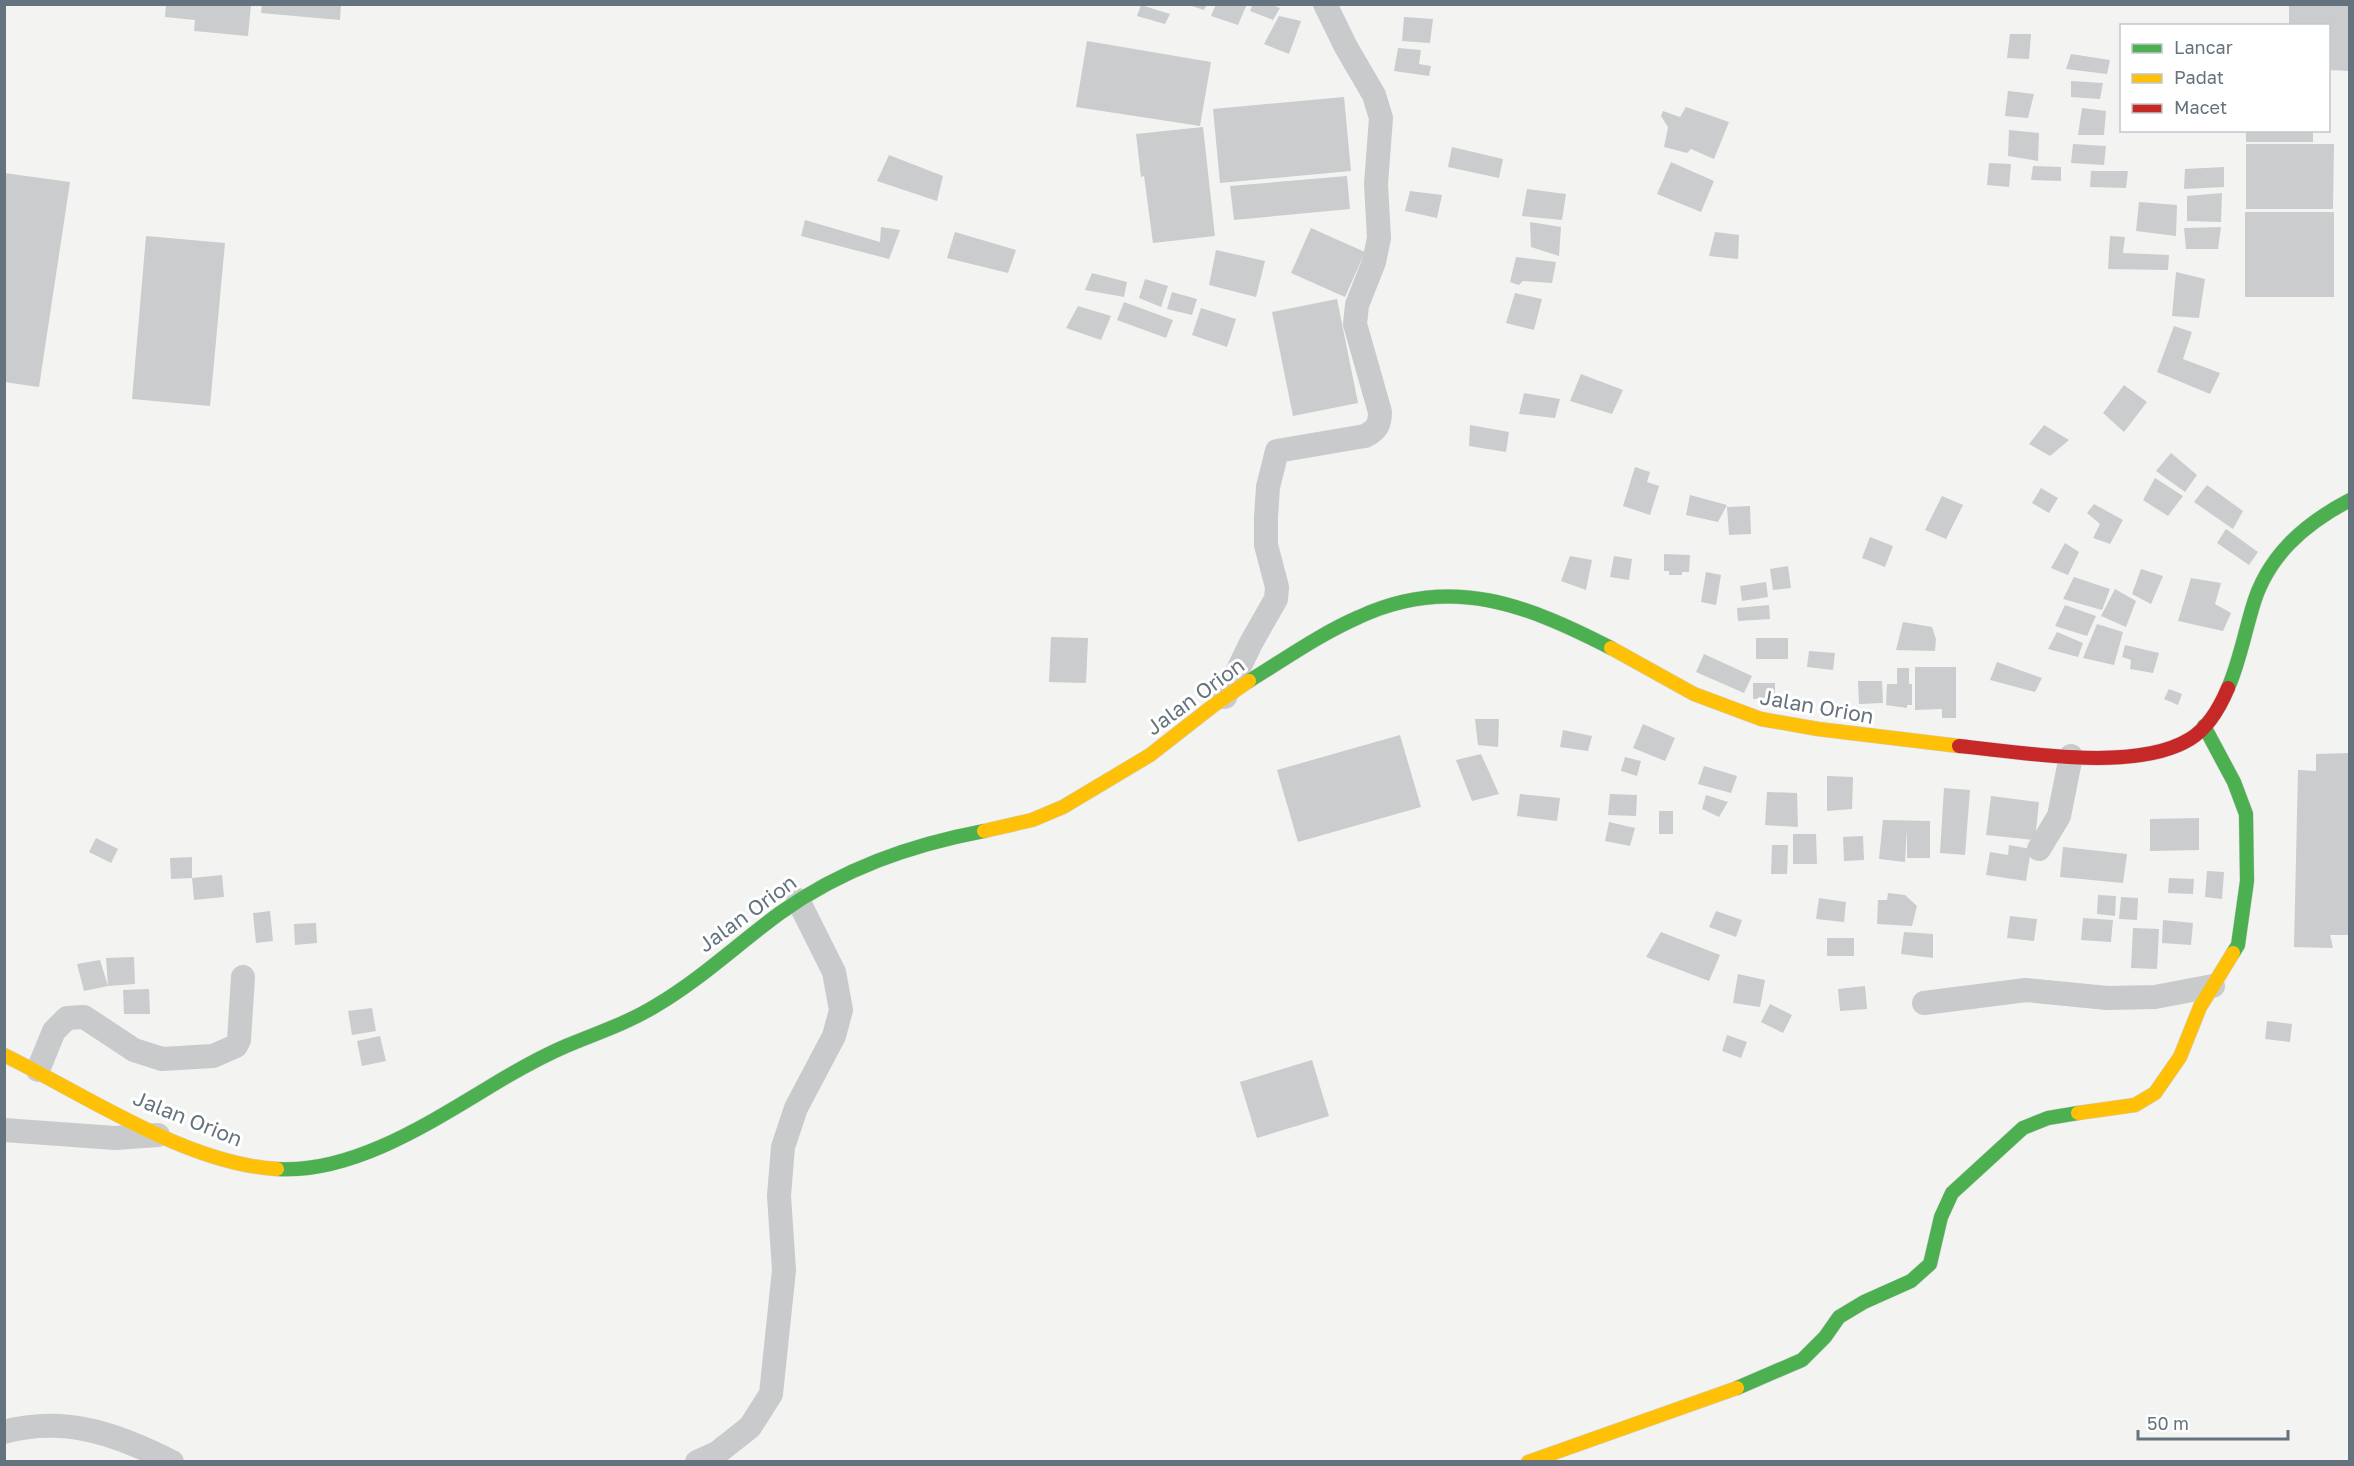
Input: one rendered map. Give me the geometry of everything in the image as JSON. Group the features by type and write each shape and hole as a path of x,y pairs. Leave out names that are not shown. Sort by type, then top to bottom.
{"main road":[{"name":"Jalan Orion","path":"4,1055 38,1070 161,1135 211,1155 250,1166 287,1170 365,1153 540,1058 655,1006 798,900 857,868 902,852 959,836 1016,825 1054,812 1156,751 1225,697 1318,638 1356,617 1391,604 1433,595 1508,602 1550,616 1689,693 1766,722 1890,740 2072,756 2111,756 2162,751 2191,740 2224,697 2239,662 2248,617 2270,566 2293,537 2315,520 2349,500"},
{"path":"1528,1461 1717,1396 1802,1360 1826,1337 1839,1317 1864,1302 1911,1281 1930,1264 1938,1238 1941,1217 1952,1193 2023,1128 2048,1118 2135,1105 2155,1093 2180,1056 2200,1007 2238,945 2247,881 2246,814 2234,782 2204,726"}],"street":[{"path":"1225,697 1251,643 1276,599 1277,587 1266,544 1266,517 1268,487 1277,451 1365,436 1373,432 1380,422 1380,412 1355,324 1357,305 1374,262 1379,238 1376,184 1381,118 1374,95 1346,47 1325,4"},
{"path":"2039,849 2059,816 2072,756"},
{"path":"697,1461 717,1453 750,1427 771,1394 784,1270 780,1196 783,1148 796,1108 834,1036 841,1010 834,972 798,900"},
{"path":"38,1070 54,1031 67,1018 84,1017 134,1050 162,1059 213,1056 230,1049 236,1046 239,1040 243,977"},
{"path":"1924,1003 2025,990 2108,998 2155,997 2213,986"},
{"path":"4,1130 115,1138 161,1135"},
{"path":"4,1432 19,1428 63,1425 107,1433 172,1461"}],"building":[{"path":"166,4 251,4 248,36 194,31 195,20 165,17"},
{"path":"262,4 341,4 340,20 261,13"},
{"path":"1186,4 1207,4 1204,10"},
{"path":"1216,4 1247,4 1238,25 1211,16"},
{"path":"1253,4 1269,4 1280,8 1273,20 1250,11"},
{"path":"2289,4 2350,4 2350,71 2330,70 2330,24 2289,24"},
{"path":"1141,5 1170,14 1165,24 1137,16"},
{"path":"1279,16 1301,21 1289,54 1264,44"},
{"path":"1404,17 1433,19 1430,43 1402,41"},
{"path":"2010,34 2031,34 2029,59 2007,58"},
{"path":"1087,41 1211,62 1200,126 1076,107"},
{"path":"1398,48 1421,50 1419,64 1431,66 1429,76 1394,71"},
{"path":"2071,54 2110,60 2107,74 2066,69"},
{"path":"2071,81 2103,83 2100,99 2071,97"},
{"path":"2008,91 2034,94 2028,118 2005,116"},
{"path":"1344,97 1351,171 1220,183 1213,109"},
{"path":"1686,107 1729,122 1714,159 1691,149 1687,153 1664,147 1668,127 1661,116 1663,111 1680,117"},
{"path":"2082,108 2106,111 2104,135 2078,135"},
{"path":"1203,127 1215,236 1153,243 1136,134"},
{"path":"2009,130 2039,133 2038,161 2008,156"},
{"path":"2246,132 2313,132 2313,142 2246,142"},
{"path":"2073,144 2106,146 2104,165 2071,163"},
{"path":"2246,144 2334,144 2333,209 2246,209"},
{"path":"1452,147 1503,159 1499,178 1448,167"},
{"path":"889,155 943,176 937,201 877,181"},
{"path":"1671,162 1714,181 1701,212 1657,194"},
{"path":"1989,163 2011,164 2009,187 1987,185"},
{"path":"2033,166 2061,167 2061,181 2031,180"},
{"path":"2224,167 2224,187 2184,189 2185,169"},
{"path":"2091,171 2128,171 2126,188 2090,187"},
{"path":"4,173 70,182 39,387 4,382"},
{"path":"1347,176 1350,209 1234,220 1230,186"},
{"path":"1527,189 1566,194 1562,220 1522,216"},
{"path":"1410,191 1442,195 1437,218 1405,211"},
{"path":"2222,193 2221,222 2187,221 2187,196"},
{"path":"2139,202 2177,205 2176,236 2136,231"},
{"path":"2245,212 2334,212 2334,297 2245,297"},
{"path":"805,220 880,242 881,227 900,230 889,259 801,236"},
{"path":"1530,222 1561,227 1559,256 1531,247"},
{"path":"2221,227 2218,249 2186,249 2184,228"},
{"path":"1311,228 1365,252 1345,297 1291,273"},
{"path":"955,232 1016,250 1008,273 947,258"},
{"path":"1715,232 1739,235 1738,259 1709,256"},
{"path":"146,236 225,243 210,406 132,399"},
{"path":"2110,236 2125,237 2123,253 2169,255 2168,270 2108,269"},
{"path":"1216,250 1265,261 1256,297 1209,285"},
{"path":"1516,257 1556,262 1552,283 1523,281 1519,285 1510,282"},
{"path":"2176,272 2205,279 2199,318 2172,316"},
{"path":"1092,273 1127,282 1124,297 1085,290"},
{"path":"1145,279 1168,286 1161,307 1139,298"},
{"path":"1172,292 1197,299 1192,315 1167,309"},
{"path":"1515,293 1542,299 1534,330 1506,323"},
{"path":"1337,299 1358,403 1293,416 1272,312"},
{"path":"1124,302 1173,320 1166,338 1117,320"},
{"path":"1078,306 1111,316 1101,340 1066,328"},
{"path":"1201,308 1236,319 1227,347 1192,335"},
{"path":"2174,326 2192,332 2183,359 2220,373 2210,394 2157,372"},
{"path":"1581,374 1623,390 1612,414 1570,401"},
{"path":"2124,385 2147,402 2124,432 2103,413"},
{"path":"1524,393 1560,399 1555,418 1519,414"},
{"path":"1470,425 1509,432 1506,452 1469,446"},
{"path":"2044,425 2069,440 2050,456 2029,444"},
{"path":"2171,453 2197,475 2185,492 2156,471"},
{"path":"1635,467 1650,472 1647,482 1659,486 1650,515 1623,506"},
{"path":"2155,478 2183,496 2168,516 2143,500"},
{"path":"2207,485 2243,511 2233,529 2194,502"},
{"path":"2041,488 2058,498 2049,513 2032,503"},
{"path":"1690,495 1727,505 1718,522 1686,515"},
{"path":"1942,496 1963,505 1946,539 1925,530"},
{"path":"2094,504 2123,520 2110,544 2093,538 2100,524 2087,513"},
{"path":"1750,506 1751,534 1729,535 1727,507"},
{"path":"2226,529 2258,552 2249,565 2217,543"},
{"path":"1870,537 1893,546 1885,567 1862,558"},
{"path":"2065,543 2079,552 2068,575 2051,568"},
{"path":"1664,554 1690,555 1689,572 1682,572 1682,575 1669,575 1669,571 1664,571"},
{"path":"1570,556 1592,560 1586,590 1561,581"},
{"path":"1614,556 1632,559 1629,580 1610,577"},
{"path":"1788,566 1791,588 1773,590 1770,569"},
{"path":"2141,569 2163,576 2151,604 2132,594"},
{"path":"1706,572 1721,575 1716,605 1701,602"},
{"path":"2074,577 2110,589 2102,610 2063,599"},
{"path":"2191,578 2221,583 2215,604 2231,613 2223,631 2178,621"},
{"path":"1766,582 1768,597 1742,601 1740,586"},
{"path":"2115,589 2136,601 2126,627 2101,616"},
{"path":"1769,605 1770,619 1738,621 1737,608"},
{"path":"2065,605 2096,616 2087,636 2055,626"},
{"path":"1903,622 1932,627 1936,639 1935,651 1896,650"},
{"path":"2097,624 2123,632 2114,665 2083,658"},
{"path":"2057,632 2083,643 2078,657 2048,649"},
{"path":"1051,637 1088,638 1086,683 1049,682"},
{"path":"1756,638 1788,638 1788,659 1756,659"},
{"path":"2125,645 2159,653 2153,673 2130,669 2131,660 2122,657"},
{"path":"1809,651 1835,653 1833,670 1807,667"},
{"path":"1704,654 1752,676 1744,693 1696,672"},
{"path":"1997,662 2042,678 2035,692 1990,680"},
{"path":"1915,667 1956,667 1956,718 1942,718 1942,709 1915,710"},
{"path":"1897,668 1909,668 1912,705 1907,705 1907,708 1886,705 1887,684 1897,684"},
{"path":"1858,681 1882,681 1883,703 1859,704"},
{"path":"1753,683 1775,683 1775,698 1753,699"},
{"path":"2169,689 2182,694 2178,705 2164,699"},
{"path":"1475,719 1499,719 1498,747 1478,745"},
{"path":"1643,724 1675,738 1665,761 1633,748"},
{"path":"1563,730 1592,736 1588,751 1560,747"},
{"path":"1400,735 1421,807 1298,842 1277,770"},
{"path":"2350,753 2350,935 2330,935 2333,948 2294,947 2298,770 2316,771 2316,754"},
{"path":"1481,754 1499,794 1472,801 1456,760"},
{"path":"1625,757 1641,761 1637,776 1621,771"},
{"path":"1704,766 1737,776 1731,793 1698,784"},
{"path":"1827,776 1853,777 1852,809 1827,811"},
{"path":"1944,788 1970,790 1965,855 1940,853"},
{"path":"1767,792 1797,793 1798,827 1765,825"},
{"path":"1520,794 1560,798 1557,821 1517,816"},
{"path":"1610,794 1637,795 1636,816 1608,815"},
{"path":"1706,795 1728,802 1719,817 1702,809"},
{"path":"1991,796 2039,802 2035,840 1986,835"},
{"path":"1659,811 1673,811 1673,834 1659,834"},
{"path":"2199,818 2199,850 2150,851 2150,819"},
{"path":"1883,820 1930,821 1930,858 1907,858 1907,828 1905,862 1879,859"},
{"path":"1609,822 1635,828 1630,846 1605,841"},
{"path":"1793,834 1816,834 1817,864 1793,864"},
{"path":"1863,836 1864,860 1844,861 1843,837"},
{"path":"96,838 118,849 111,863 89,852"},
{"path":"1772,845 1788,845 1787,874 1771,874"},
{"path":"2009,845 2031,849 2026,881 1986,875 1990,852 2008,855"},
{"path":"2063,847 2127,854 2123,883 2060,877"},
{"path":"192,857 192,878 171,879 170,858"},
{"path":"2207,871 2224,872 2222,899 2205,897"},
{"path":"222,875 224,897 194,900 192,878"},
{"path":"2169,878 2194,879 2193,894 2168,893"},
{"path":"1888,893 1905,895 1917,906 1912,926 1877,924 1878,900 1887,900"},
{"path":"2098,895 2116,896 2115,916 2097,914"},
{"path":"2121,897 2138,898 2137,920 2119,919"},
{"path":"1819,898 1846,902 1844,922 1816,919"},
{"path":"270,911 273,941 256,943 253,913"},
{"path":"1716,911 1742,920 1736,937 1709,927"},
{"path":"2010,916 2037,919 2034,941 2007,938"},
{"path":"2083,918 2113,920 2111,942 2081,940"},
{"path":"2163,920 2193,923 2191,945 2162,943"},
{"path":"316,923 317,943 295,945 294,924"},
{"path":"2133,928 2159,929 2157,969 2131,968"},
{"path":"1661,932 1720,955 1709,981 1646,957"},
{"path":"1904,932 1933,934 1933,958 1901,954"},
{"path":"1827,938 1854,938 1854,956 1827,956"},
{"path":"134,957 135,984 108,986 106,958"},
{"path":"100,960 108,986 84,991 77,964"},
{"path":"1738,974 1765,980 1760,1007 1733,1003"},
{"path":"1865,986 1867,1009 1840,1011 1838,989"},
{"path":"149,989 150,1014 124,1014 123,990"},
{"path":"1770,1004 1792,1015 1783,1033 1761,1022"},
{"path":"372,1008 376,1031 352,1035 348,1011"},
{"path":"2267,1021 2292,1024 2290,1042 2265,1039"},
{"path":"1727,1035 1747,1042 1741,1058 1722,1051"},
{"path":"380,1036 386,1061 362,1066 357,1041"},
{"path":"1312,1060 1329,1116 1257,1138 1240,1082"}],"traffic: fast":[{"path":"2228,688 2258,590 2267,573 2277,558 2302,531 2350,500"},
{"path":"1249,681 1317,639 1359,617 1393,604 1425,598 1457,597 1488,600 1519,608 1549,619 1611,648"},
{"path":"2204,726 2234,782 2246,814 2247,881 2238,945 2233,953"},
{"path":"277,1169 307,1168 337,1162 397,1140 535,1061 657,1005 780,913 852,871 903,851 984,831"},
{"path":"1737,1388 1802,1360 1825,1337 1839,1317 1864,1302 1911,1281 1930,1264 1941,1217 1952,1193 2023,1128 2048,1118 2078,1113"}],"traffic: slow":[{"path":"1611,648 1694,694 1761,719 1818,729 1959,746"},
{"path":"984,831 1032,820 1063,807 1150,755 1249,681"},
{"path":"2078,1113 2135,1105 2155,1093 2180,1057 2200,1007 2233,953"},
{"path":"4,1055 172,1141 207,1155 277,1169"},
{"path":"1528,1462 1737,1388"}],"traffic: jam":[{"path":"1959,746 2045,755 2109,758 2167,749 2190,739 2202,729 2213,716 2228,688"}]}
